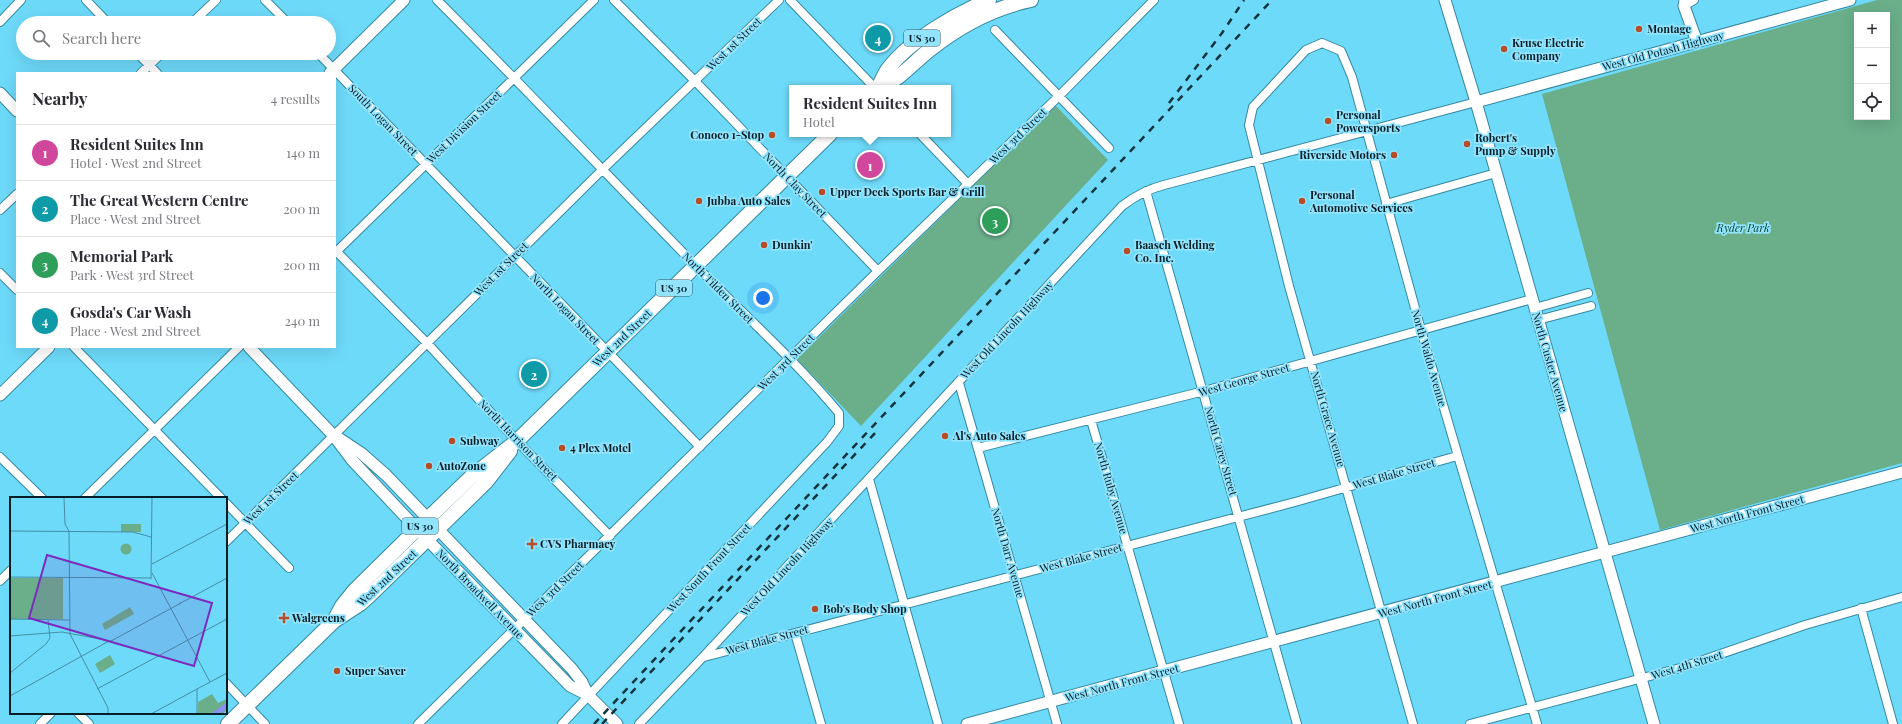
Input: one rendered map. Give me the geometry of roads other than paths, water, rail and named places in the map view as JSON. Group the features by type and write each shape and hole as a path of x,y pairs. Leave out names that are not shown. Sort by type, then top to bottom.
{"highway":[{"name":"US 30","path":"885,85 898,79 921,57 949,35 982,5 1009,6 1031,0"},
{"name":"West 2nd Street","path":"334,621 342,606 354,591 417,529 480,468 517,441 827,137"},
{"name":"West 2nd Street","path":"228,724 334,621 360,604 438,530 489,478 517,441"}],"street":[{"path":"0,22 21,0"},
{"path":"86,0 101,16"},
{"path":"199,16 216,0"},
{"path":"265,0 281,16"},
{"path":"332,71 404,0"},
{"name":"North Tilden Street","path":"437,0 515,77 602,170 834,406"},
{"name":"West Division Street","path":"336,251 594,0"},
{"name":"North Clay Street","path":"614,0 695,81 878,271"},
{"name":"West 1st Street","path":"227,541 602,170 779,0"},
{"path":"790,0 875,85"},
{"name":"West 3rd Street","path":"418,724 878,271 1059,96 1154,0"},
{"name":"North Custer Avenue","path":"1445,0 1476,102 1654,724"},
{"path":"1694,0 1682,2 1697,42"},
{"name":"West Old Potash Highway","path":"1476,102 1850,0"},
{"path":"995,30 1109,148"},
{"name":"North Grace Avenue","path":"1341,51 1322,43 1306,50 1253,107 1249,125 1311,361 1413,724"},
{"name":"North Waldo Avenue","path":"1341,51 1352,77 1366,133 1421,330 1536,724"},
{"path":"144,60 156,72"},
{"path":"142,72 154,60"},
{"name":"South Logan Street","path":"323,60 332,71"},
{"name":"South Logan Street","path":"336,75 426,164 515,256"},
{"path":"0,94 16,110"},
{"name":"West Old Lincoln Highway","path":"638,724 704,657 1122,206 1146,191 1257,160 1366,133 1476,102"},
{"path":"923,137 968,184"},
{"path":"1386,204 1496,173"},
{"name":"North Carey Street","path":"1146,191 1298,724"},
{"path":"0,210 16,195"},
{"name":"North Harrison Street","path":"336,251 427,343 517,441 610,536"},
{"name":"North Logan Street","path":"515,256 607,353 700,447"},
{"path":"0,273 16,289"},
{"name":"West George Street","path":"978,448 1204,391 1421,330 1533,303 1588,293"},
{"path":"1538,320 1591,306"},
{"path":"0,395 48,348"},
{"path":"75,348 220,497"},
{"path":"86,497 238,348"},
{"path":"250,348 334,436"},
{"name":"North Darr Avenue","path":"958,382 1057,724"},
{"name":"West South Front Street","path":"562,724 827,442 839,426 839,413 834,406"},
{"name":"North Ruby Avenue","path":"1091,420 1179,724"},
{"name":"North Broadwell Avenue","path":"334,436 362,453 386,475 578,676 588,695 617,724"},
{"name":"North Broadwell Avenue","path":"334,436 352,460 427,540 570,686 588,695"},
{"name":"West Blake Street","path":"704,657 1239,517 1457,456"},
{"path":"0,457 41,497"},
{"name":"West North Front Street","path":"967,724 1902,472"},
{"path":"869,479 938,724"},
{"path":"227,504 289,568"},
{"path":"0,581 10,571"},
{"name":"West 4th Street","path":"1470,724 1700,662 1790,630 1902,597"},
{"path":"1861,608 1893,724"},
{"path":"795,633 821,724"},
{"path":"227,684 265,724"},
{"path":"40,724 50,714"},
{"path":"79,714 89,724"}],"railway":[{"path":"1169,103 1222,33 1244,0"},
{"path":"594,724 1272,0"},
{"path":"602,724 876,432"}],"place":[{"name":"Montage","path":"1639,29"},
{"name":"Gosda's Car Wash","path":"878,38"},
{"name":"Kruse Electric Company","path":"1504,49"},
{"name":"Personal Powersports","path":"1328,121"},
{"name":"Conoco 1-Stop","path":"772,135"},
{"name":"Robert's Pump & Supply","path":"1467,144"},
{"name":"Riverside Motors","path":"1394,155"},
{"name":"Resident Suites Inn","path":"870,165"},
{"name":"Upper Deck Sports Bar & Grill","path":"822,192"},
{"name":"Jubba Auto Sales","path":"699,201"},
{"name":"Personal Automotive Services","path":"1302,201"},
{"name":"Memorial Park","path":"995,221"},
{"name":"Dunkin'","path":"764,245"},
{"name":"Baasch Welding Co. Inc.","path":"1127,251"},
{"name":"The Great Western Centre","path":"534,374"},
{"name":"Al's Auto Sales","path":"945,436"},
{"name":"Subway","path":"452,441"},
{"name":"4 Plex Motel","path":"562,448"},
{"name":"AutoZone","path":"429,466"},
{"name":"CVS Pharmacy","path":"532,544"},
{"name":"Bob's Body Shop","path":"815,609"},
{"name":"Walgreens","path":"284,618"},
{"name":"Super Saver","path":"337,671"}],"park label":[{"name":"Ryder Park","path":"1743,228"}]}
